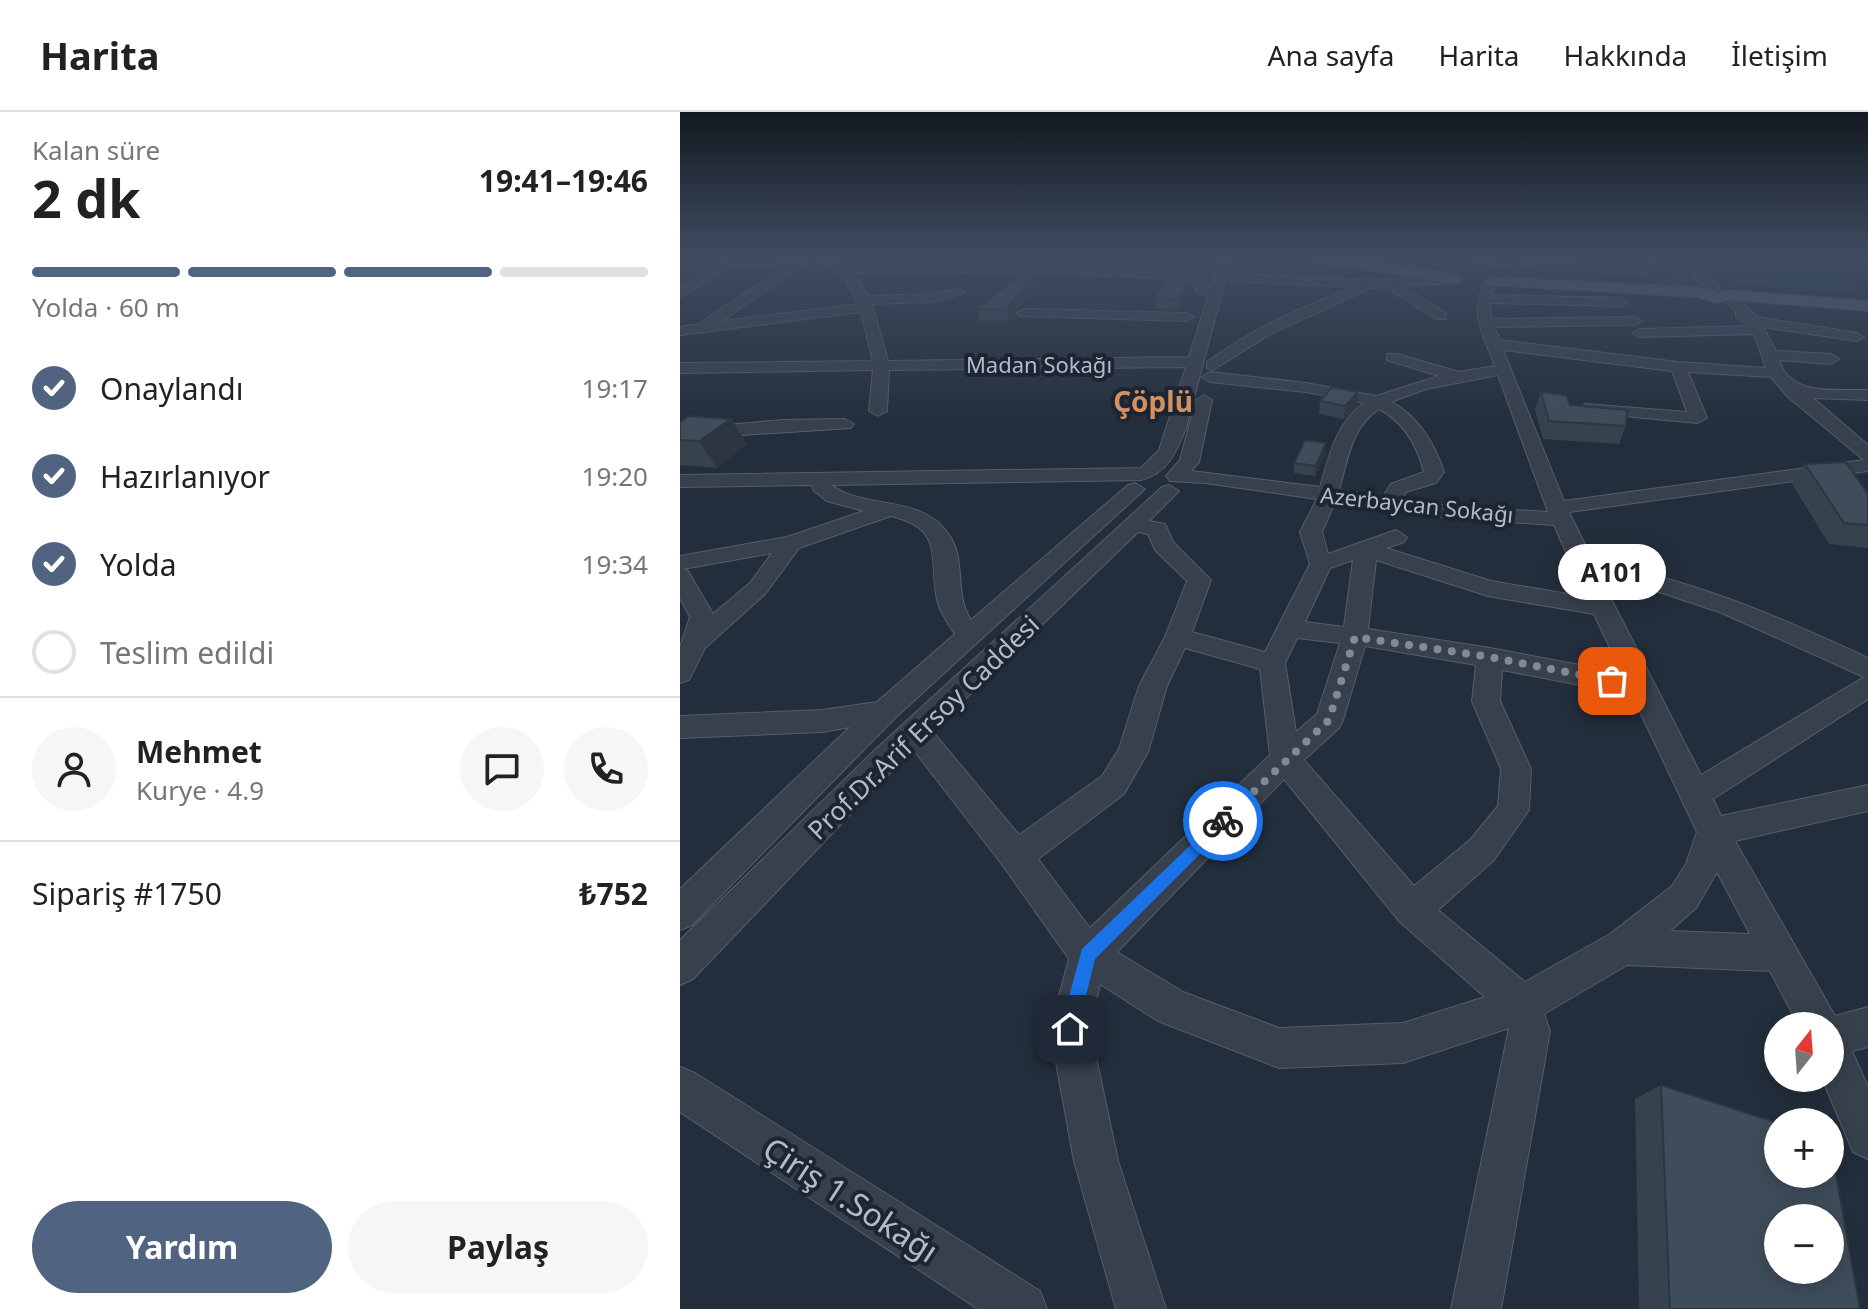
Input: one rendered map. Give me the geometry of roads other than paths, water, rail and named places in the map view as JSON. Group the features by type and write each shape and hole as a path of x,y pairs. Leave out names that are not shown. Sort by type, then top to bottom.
{"street":[{"path":"680,344 723,314"},
{"path":"680,331 698,331 803,314"},
{"path":"680,434 783,425 859,412 883,390 883,365 867,314"},
{"path":"1022,314 1019,319 1109,315 1187,317"},
{"name":"Prof.Dr.Arif Ersoy Caddesi","path":"680,913 885,711 1140,481 1171,444 1208,314"},
{"name":"Prof.Dr.Arif Ersoy Caddesi","path":"680,966 914,730 1134,525 1175,482 1189,462 1225,314"},
{"path":"1211,371 1273,314"},
{"path":"1437,314 1441,316"},
{"path":"1489,314 1490,333 1502,370 1522,401 1557,508 1584,569 1713,832 1813,1012"},
{"path":"1629,314 1637,327 1643,363"},
{"path":"1741,314 1755,325 1771,355 1775,373 1868,455"},
{"path":"1741,314 1755,325"},
{"path":"1815,314 1868,325"},
{"path":"1490,333 1755,325 1857,337"},
{"path":"1490,333 1643,363 1775,373"},
{"path":"680,353 750,352 805,358"},
{"path":"1771,355 1831,359"},
{"path":"1392,357 1455,376"},
{"name":"Madan Sokağı","path":"680,368 1195,362"},
{"path":"1014,373 1137,375 1160,364"},
{"path":"1576,406 1698,418 1678,367"},
{"path":"1321,564 1309,540 1310,528 1326,498 1351,425 1364,410 1419,385 1455,376 1502,370"},
{"path":"1211,371 1319,390 1393,408 1417,435 1434,472 1429,479 1398,488 1389,503"},
{"path":"1793,392 1868,395"},
{"path":"1557,508 1868,465"},
{"path":"680,481 1140,481"},
{"path":"680,489 1069,485 1140,481"},
{"name":"Azerbaycan Sokağı","path":"1140,481 1154,495 1175,482 1389,503 1476,515 1560,519 1523,525 1479,525 1326,498"},
{"path":"821,487 832,498 892,509 916,517 939,536 947,562 950,604 969,636"},
{"path":"680,563 791,543 892,509"},
{"path":"1016,856 1113,785 1133,752 1153,686 1178,637 1199,580 1163,545 1157,529 1134,525"},
{"path":"1396,537 1321,564 1272,663 1285,759 1412,910 1522,1005 1530,1031 1476,1309"},
{"path":"695,643 758,588 791,543"},
{"path":"1366,549 1488,588 1603,608"},
{"path":"1141,1309 1096,1161 1070,1029 1088,955 1285,759 1329,720 1355,637 1366,549"},
{"path":"1584,569 1628,574 1741,609 1868,669"},
{"path":"680,576 702,617 695,643 680,673"},
{"path":"1290,629 1490,657 1643,687"},
{"path":"1178,637 1272,663"},
{"path":"1412,910 1482,850 1513,810 1516,769 1486,701 1490,657"},
{"path":"1696,794 1868,686"},
{"path":"680,727 822,721 885,711"},
{"path":"914,730 1016,856 1088,955 1172,1007 1279,1048 1403,1043 1522,1005 1623,947 1684,897 1701,871 1713,832"},
{"path":"1713,832 1868,798"},
{"path":"1623,947 1781,953"},
{"path":"1844,1033 1868,1027"},
{"path":"1844,1081 1868,1137"},
{"name":"Çiriş 1.Sokağı","path":"680,1088 1022,1309"}],"place":[{"name":"A101","path":"1612,681"}],"district":[{"name":"Çöplü","path":"1153,401"}]}
